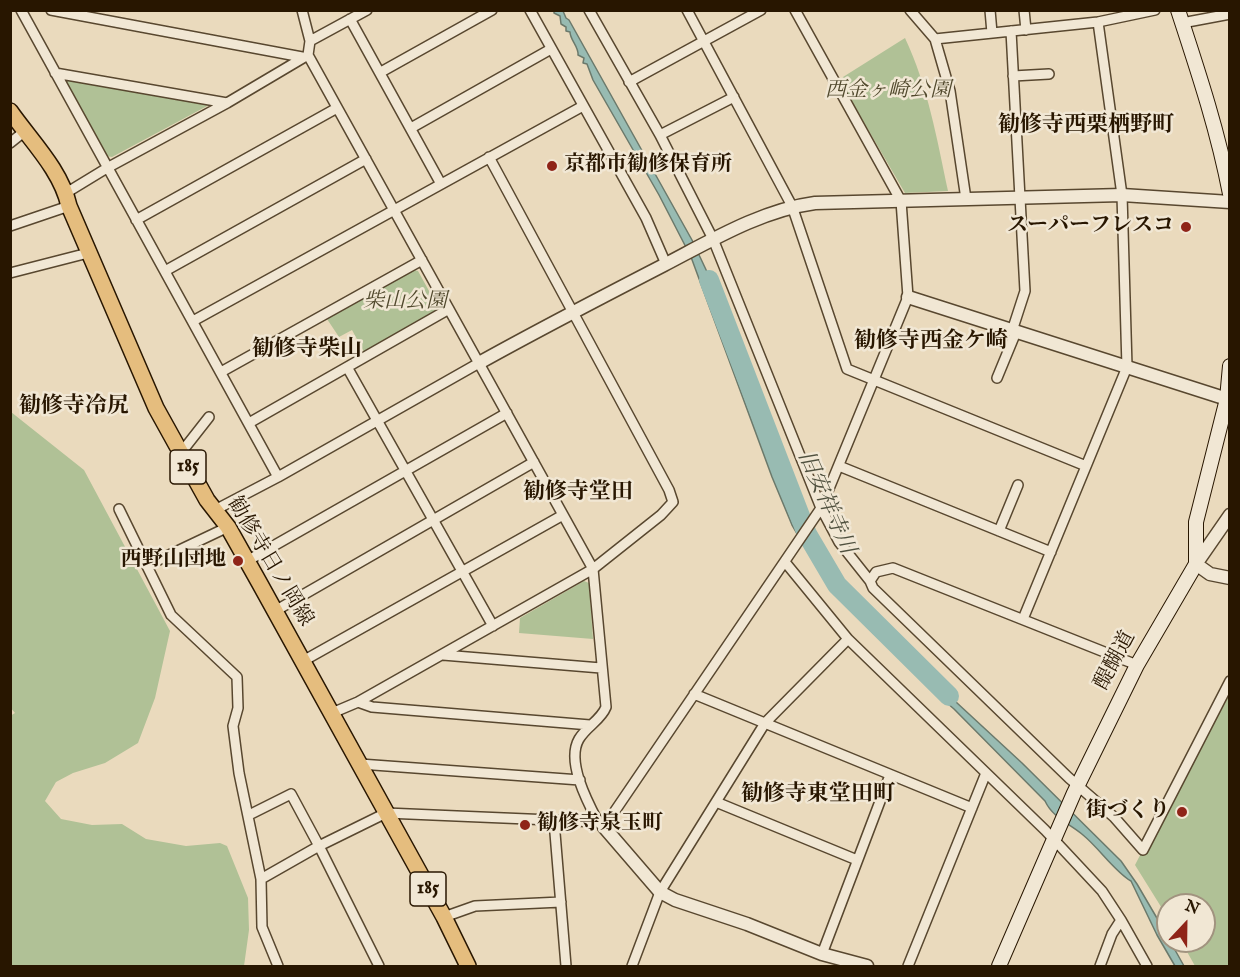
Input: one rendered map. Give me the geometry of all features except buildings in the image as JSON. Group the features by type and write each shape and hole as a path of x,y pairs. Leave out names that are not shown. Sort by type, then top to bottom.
{"main road":[{"path":"1180,17 1207,100 1230,194"},
{"name":"勧修寺日ノ岡線","path":"10,111 51,167 67,199 88,253 156,408 180,454 207,500 228,527 444,917 468,966"},
{"path":"1196,564 1196,522 1227,399 1230,366"},
{"name":"醍醐道","path":"999,966 1078,784 1137,664 1196,564"}],"street":[{"path":"21,10 278,477"},
{"path":"51,10 305,56 366,159 593,569 606,707 603,714 580,738 574,751 587,800 601,824 660,892 675,900 747,924 822,954 867,966"},
{"path":"10,226 67,199 107,168 227,104 305,56 310,41 302,10"},
{"path":"310,41 367,10"},
{"path":"381,72 492,10"},
{"path":"530,10 669,262"},
{"path":"589,10 660,135 713,239 821,508 839,542 873,588 891,607 1114,817 1143,850 1230,681"},
{"path":"687,10 792,206 847,369 1086,466"},
{"path":"629,82 761,10"},
{"path":"601,824 694,694 821,508 908,297 901,201 795,10"},
{"path":"910,10 934,39 950,91 966,199"},
{"path":"990,10 992,33"},
{"path":"1024,10 1026,30"},
{"path":"934,39 1098,22 1155,10"},
{"path":"1180,17 1230,14"},
{"path":"350,20 381,72 441,184"},
{"path":"1023,619 1126,367 1122,195 1098,22"},
{"path":"997,378 1025,291 1011,31"},
{"path":"411,128 551,49"},
{"path":"55,73 227,104"},
{"path":"1013,76 1049,74"},
{"path":"660,135 734,97"},
{"path":"193,321 583,106"},
{"path":"136,220 337,108"},
{"path":"10,143 25,131"},
{"path":"332,713 358,702 593,569 661,515 673,502 669,490 489,158"},
{"path":"165,271 366,159"},
{"path":"215,510 278,477 572,311 713,239 792,206 815,203 1122,195 1230,201"},
{"path":"10,273 88,253"},
{"path":"220,372 422,260"},
{"path":"908,297 1227,399"},
{"path":"249,423 449,309"},
{"path":"347,367 493,626"},
{"path":"247,561 507,412"},
{"path":"180,454 209,417"},
{"path":"275,611 534,462"},
{"path":"839,466 1051,552"},
{"path":"999,531 1018,485"},
{"path":"119,509 171,615 237,677 238,708 233,726 239,773 261,879 262,927 278,966"},
{"path":"303,661 563,515"},
{"path":"1230,515 1196,564 1210,574 1230,578"},
{"path":"148,565 228,527"},
{"path":"785,562 848,639 986,773 1057,833 1122,920 1147,966"},
{"path":"870,581 876,572 892,567 1137,664"},
{"path":"632,966 660,892 765,723 848,639"},
{"path":"441,655 601,668"},
{"path":"694,694 972,808"},
{"path":"358,702 372,707 590,725"},
{"path":"360,764 580,780"},
{"path":"908,966 986,773"},
{"path":"822,954 890,775"},
{"path":"249,814 291,794 379,966"},
{"path":"716,802 857,860"},
{"path":"261,879 319,846 386,813 601,824"},
{"path":"554,820 566,966"},
{"path":"444,917 475,906 561,902"},
{"path":"1100,966 1112,934 1122,920"}],"green space":[{"name":"西金ヶ崎公園","path":"905,38 926,94 948,191 905,193 841,83 843,77"},
{"path":"67,78 199,100 209,105 112,157 106,156 65,80"},
{"name":"柴山公園","path":"414,270 418,271 439,309 438,312 364,352 352,330 339,337 327,319"},
{"path":"11,412 84,470 170,631 155,698 138,743 105,763 73,773 56,782 45,801 61,819 92,825 122,824 146,839 186,846 220,843 227,846 248,898 249,930 244,966 11,966 10,716 15,713 10,707"},
{"path":"584,581 589,583 593,639 519,633 520,618"},
{"path":"1229,682 1229,966 1195,966 1188,953 1216,953 1216,893 1156,893 1156,899 1135,865"}],"water":[{"path":"554,11 563,11 569,20 692,240 717,293 721,322 739,358 742,377 787,493 811,545 832,573 846,598 864,617 1022,763 1121,861 1156,916 1156,933 1131,881 1119,872 1083,835 1052,812 1045,801 954,709 873,633 832,589 809,554 792,525 772,477 691,257 659,195 593,80 587,64 583,63 584,58 578,55 570,32 566,31 566,27 561,24 560,16"},
{"path":"1167,953 1177,953 1184,966 1175,966"}],"waterway":[{"name":"旧安祥寺川","path":"709,280 807,534 837,585 949,696"}],"place":[{"name":"京都市勧修保育所","path":"552,166"},
{"name":"スーパーフレスコ","path":"1186,227"},
{"name":"西野山団地","path":"238,561"},
{"name":"街づくり","path":"1182,812"},
{"name":"勧修寺泉玉町","path":"525,825"}],"district":[{"name":"勧修寺西栗栖野町","path":"1086,126"},
{"name":"勧修寺西金ケ崎","path":"931,342"},
{"name":"勧修寺柴山","path":"307,350"},
{"name":"勧修寺冷尻","path":"74,407"},
{"name":"勧修寺堂田","path":"578,493"},
{"name":"勧修寺東堂田町","path":"818,795"}]}
